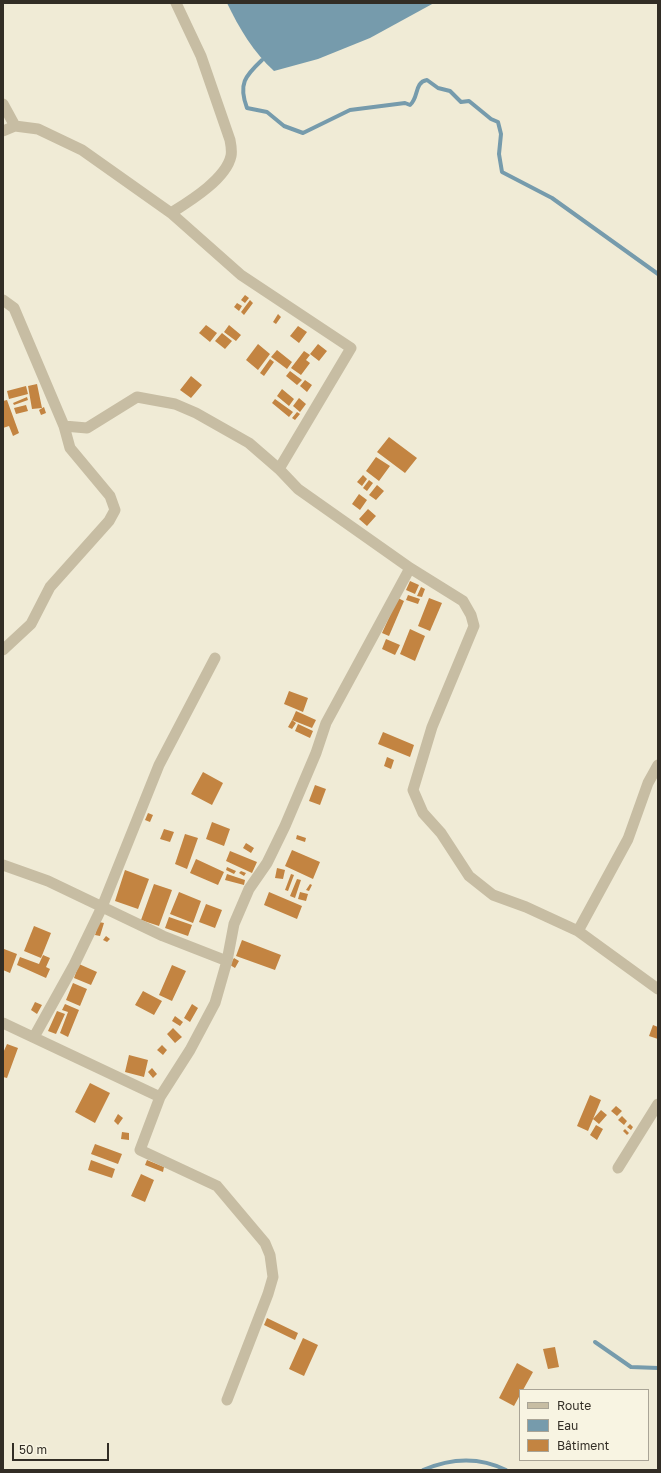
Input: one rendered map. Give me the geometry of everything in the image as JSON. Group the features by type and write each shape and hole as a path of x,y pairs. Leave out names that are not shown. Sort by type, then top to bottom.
{"street":[{"path":"171,213 193,200 220,175 228,165 232,154 230,140 201,56 176,3"},
{"path":"3,104 15,126"},
{"path":"3,132 15,126 38,130 82,150 171,213 241,274 351,348 279,469"},
{"path":"3,300 14,308 64,426 70,448 110,496 115,510 109,521 50,587 31,624 3,650"},
{"path":"64,426 87,428 137,397 176,404 196,413 248,443 279,469 298,489 410,568 462,601 472,615 474,626 432,727 413,790 423,813 441,833 468,876 493,895 526,907 578,931 658,989"},
{"path":"227,1400 268,1294 273,1277 270,1255 260,1236 217,1186 140,1150 160,1096 190,1050 216,1003 228,961 234,924 249,889 267,863 285,826 316,753 326,723 410,568"},
{"path":"34,1037 74,965 102,907 158,765 215,658"},
{"path":"578,931 628,839 648,783 658,765"},
{"path":"3,865 48,881 164,936 228,961"},
{"path":"3,1023 160,1096"},
{"path":"618,1168 658,1104"}],"water":[{"path":"227,3 434,3 370,38 318,59 274,71 248,40"}],"building":[{"path":"245,295 249,298 245,303 241,300"},
{"path":"250,300 253,303 244,315 241,312"},
{"path":"237,303 242,306 239,311 234,307"},
{"path":"278,314 281,317 276,324 273,322"},
{"path":"206,325 217,333 210,342 199,333"},
{"path":"229,325 241,335 236,341 224,332"},
{"path":"298,326 307,332 299,343 290,336"},
{"path":"222,333 232,341 225,349 215,341"},
{"path":"258,344 270,354 258,370 246,360"},
{"path":"318,344 327,351 319,361 310,354"},
{"path":"277,350 292,362 287,369 271,357"},
{"path":"304,351 310,355 306,360 310,363 301,375 291,368"},
{"path":"270,359 274,362 264,376 260,373"},
{"path":"290,371 302,380 297,385 286,376"},
{"path":"191,376 202,385 191,398 180,390"},
{"path":"305,380 312,385 307,392 300,386"},
{"path":"37,384 42,408 32,409 28,386"},
{"path":"26,386 28,394 9,399 7,391"},
{"path":"282,389 294,399 289,406 277,396"},
{"path":"27,397 28,400 14,405 13,403"},
{"path":"299,398 306,404 300,412 293,406"},
{"path":"275,399 293,412 289,417 272,403"},
{"path":"7,400 19,433 13,436 9,426 3,428 3,401"},
{"path":"26,405 28,411 16,414 14,408"},
{"path":"44,407 46,413 41,415 39,410"},
{"path":"297,412 300,414 295,420 292,418"},
{"path":"389,437 417,458 405,473 377,452"},
{"path":"376,457 390,466 379,481 366,471"},
{"path":"363,475 367,479 362,486 357,482"},
{"path":"369,480 373,483 367,491 363,488"},
{"path":"377,485 384,491 376,500 369,495"},
{"path":"359,494 367,500 360,510 352,504"},
{"path":"368,509 376,516 367,526 359,519"},
{"path":"410,581 419,585 415,594 406,590"},
{"path":"421,587 425,589 422,597 417,596"},
{"path":"408,595 420,599 418,604 406,600"},
{"path":"398,598 404,601 389,636 382,633"},
{"path":"429,598 442,603 430,631 418,626"},
{"path":"410,629 425,636 415,661 400,654"},
{"path":"386,639 400,645 395,655 382,649"},
{"path":"289,691 308,698 303,712 284,704"},
{"path":"296,711 316,720 312,728 292,720"},
{"path":"292,720 296,723 292,729 288,727"},
{"path":"298,724 313,731 310,738 295,731"},
{"path":"383,732 414,745 410,757 378,744"},
{"path":"387,757 394,760 391,769 384,766"},
{"path":"203,772 223,783 212,805 191,794"},
{"path":"315,785 326,789 320,805 309,801"},
{"path":"148,813 153,815 150,822 145,820"},
{"path":"212,822 230,829 224,846 206,839"},
{"path":"164,829 174,832 170,842 160,839"},
{"path":"185,834 198,838 187,869 175,864"},
{"path":"297,835 306,838 305,842 296,839"},
{"path":"246,843 254,848 251,853 243,848"},
{"path":"292,850 320,862 313,879 285,866"},
{"path":"230,851 257,862 252,873 226,861"},
{"path":"196,859 224,872 218,885 190,873"},
{"path":"227,867 236,871 234,874 226,870"},
{"path":"277,868 285,870 283,879 275,878"},
{"path":"125,870 149,879 138,909 115,901"},
{"path":"241,871 246,873 244,876 239,873"},
{"path":"227,874 245,880 244,885 225,880"},
{"path":"291,874 294,875 288,891 285,890"},
{"path":"297,879 301,880 295,898 290,896"},
{"path":"154,884 172,890 159,926 141,920"},
{"path":"310,884 312,885 309,891 306,890"},
{"path":"179,892 201,901 193,923 170,914"},
{"path":"269,892 302,906 297,919 264,905"},
{"path":"300,892 308,894 306,901 298,899"},
{"path":"206,904 222,910 215,928 199,922"},
{"path":"169,917 192,925 188,936 165,928"},
{"path":"99,922 104,923 100,936 95,935"},
{"path":"34,926 51,933 41,958 24,951"},
{"path":"106,936 110,939 107,942 103,940"},
{"path":"242,940 281,955 275,970 236,956"},
{"path":"4,949 17,954 10,973 3,970"},
{"path":"43,955 50,958 46,967 50,969 46,978 17,965 20,957 39,964"},
{"path":"234,958 239,961 235,968 230,965"},
{"path":"79,964 97,972 91,985 74,978"},
{"path":"172,965 186,971 172,1001 159,995"},
{"path":"73,983 87,989 80,1006 66,1000"},
{"path":"143,991 162,1001 154,1015 135,1005"},
{"path":"35,1002 42,1005 37,1014 31,1010"},
{"path":"65,1004 79,1010 68,1037 60,1033 68,1012 62,1010"},
{"path":"192,1004 198,1008 190,1022 184,1018"},
{"path":"57,1011 65,1014 56,1034 48,1031"},
{"path":"175,1016 183,1022 180,1026 172,1021"},
{"path":"653,1025 658,1027 658,1039 649,1036"},
{"path":"173,1028 182,1037 175,1043 167,1034"},
{"path":"7,1044 18,1048 7,1078 3,1077 3,1053"},
{"path":"162,1045 167,1050 163,1055 157,1050"},
{"path":"129,1055 148,1060 144,1077 125,1072"},
{"path":"152,1068 157,1074 153,1078 148,1072"},
{"path":"90,1083 110,1093 95,1123 75,1112"},
{"path":"590,1095 601,1100 588,1131 577,1126"},
{"path":"616,1106 622,1111 617,1116 611,1111"},
{"path":"601,1110 607,1115 599,1124 593,1119"},
{"path":"118,1114 123,1118 118,1125 114,1121"},
{"path":"622,1116 627,1121 624,1125 618,1120"},
{"path":"630,1124 633,1127 631,1130 627,1127"},
{"path":"596,1125 603,1129 597,1140 590,1135"},
{"path":"625,1129 629,1133 627,1135 623,1131"},
{"path":"122,1132 129,1133 129,1140 121,1139"},
{"path":"95,1144 122,1154 118,1164 91,1154"},
{"path":"91,1160 115,1169 112,1178 88,1170"},
{"path":"147,1160 164,1167 163,1172 145,1165"},
{"path":"141,1174 154,1180 145,1202 131,1196"},
{"path":"267,1318 298,1333 295,1340 264,1325"},
{"path":"303,1338 318,1345 304,1376 289,1369"},
{"path":"555,1347 559,1367 548,1369 543,1349"},
{"path":"517,1363 533,1372 524,1389 519,1389 519,1397 514,1406 499,1398"}],"waterway":[{"path":"262,60 247,76 243,86 244,100 247,108 267,112 284,126 303,133 350,110 405,103 410,105 415,98 420,84 427,80 438,88 450,91 461,102 469,101 491,119 498,122 501,134 499,154 502,172 552,198 658,274"},
{"path":"595,1342 631,1367 658,1368"},
{"path":"423,1470 444,1463 464,1460 485,1462 506,1470"}]}
